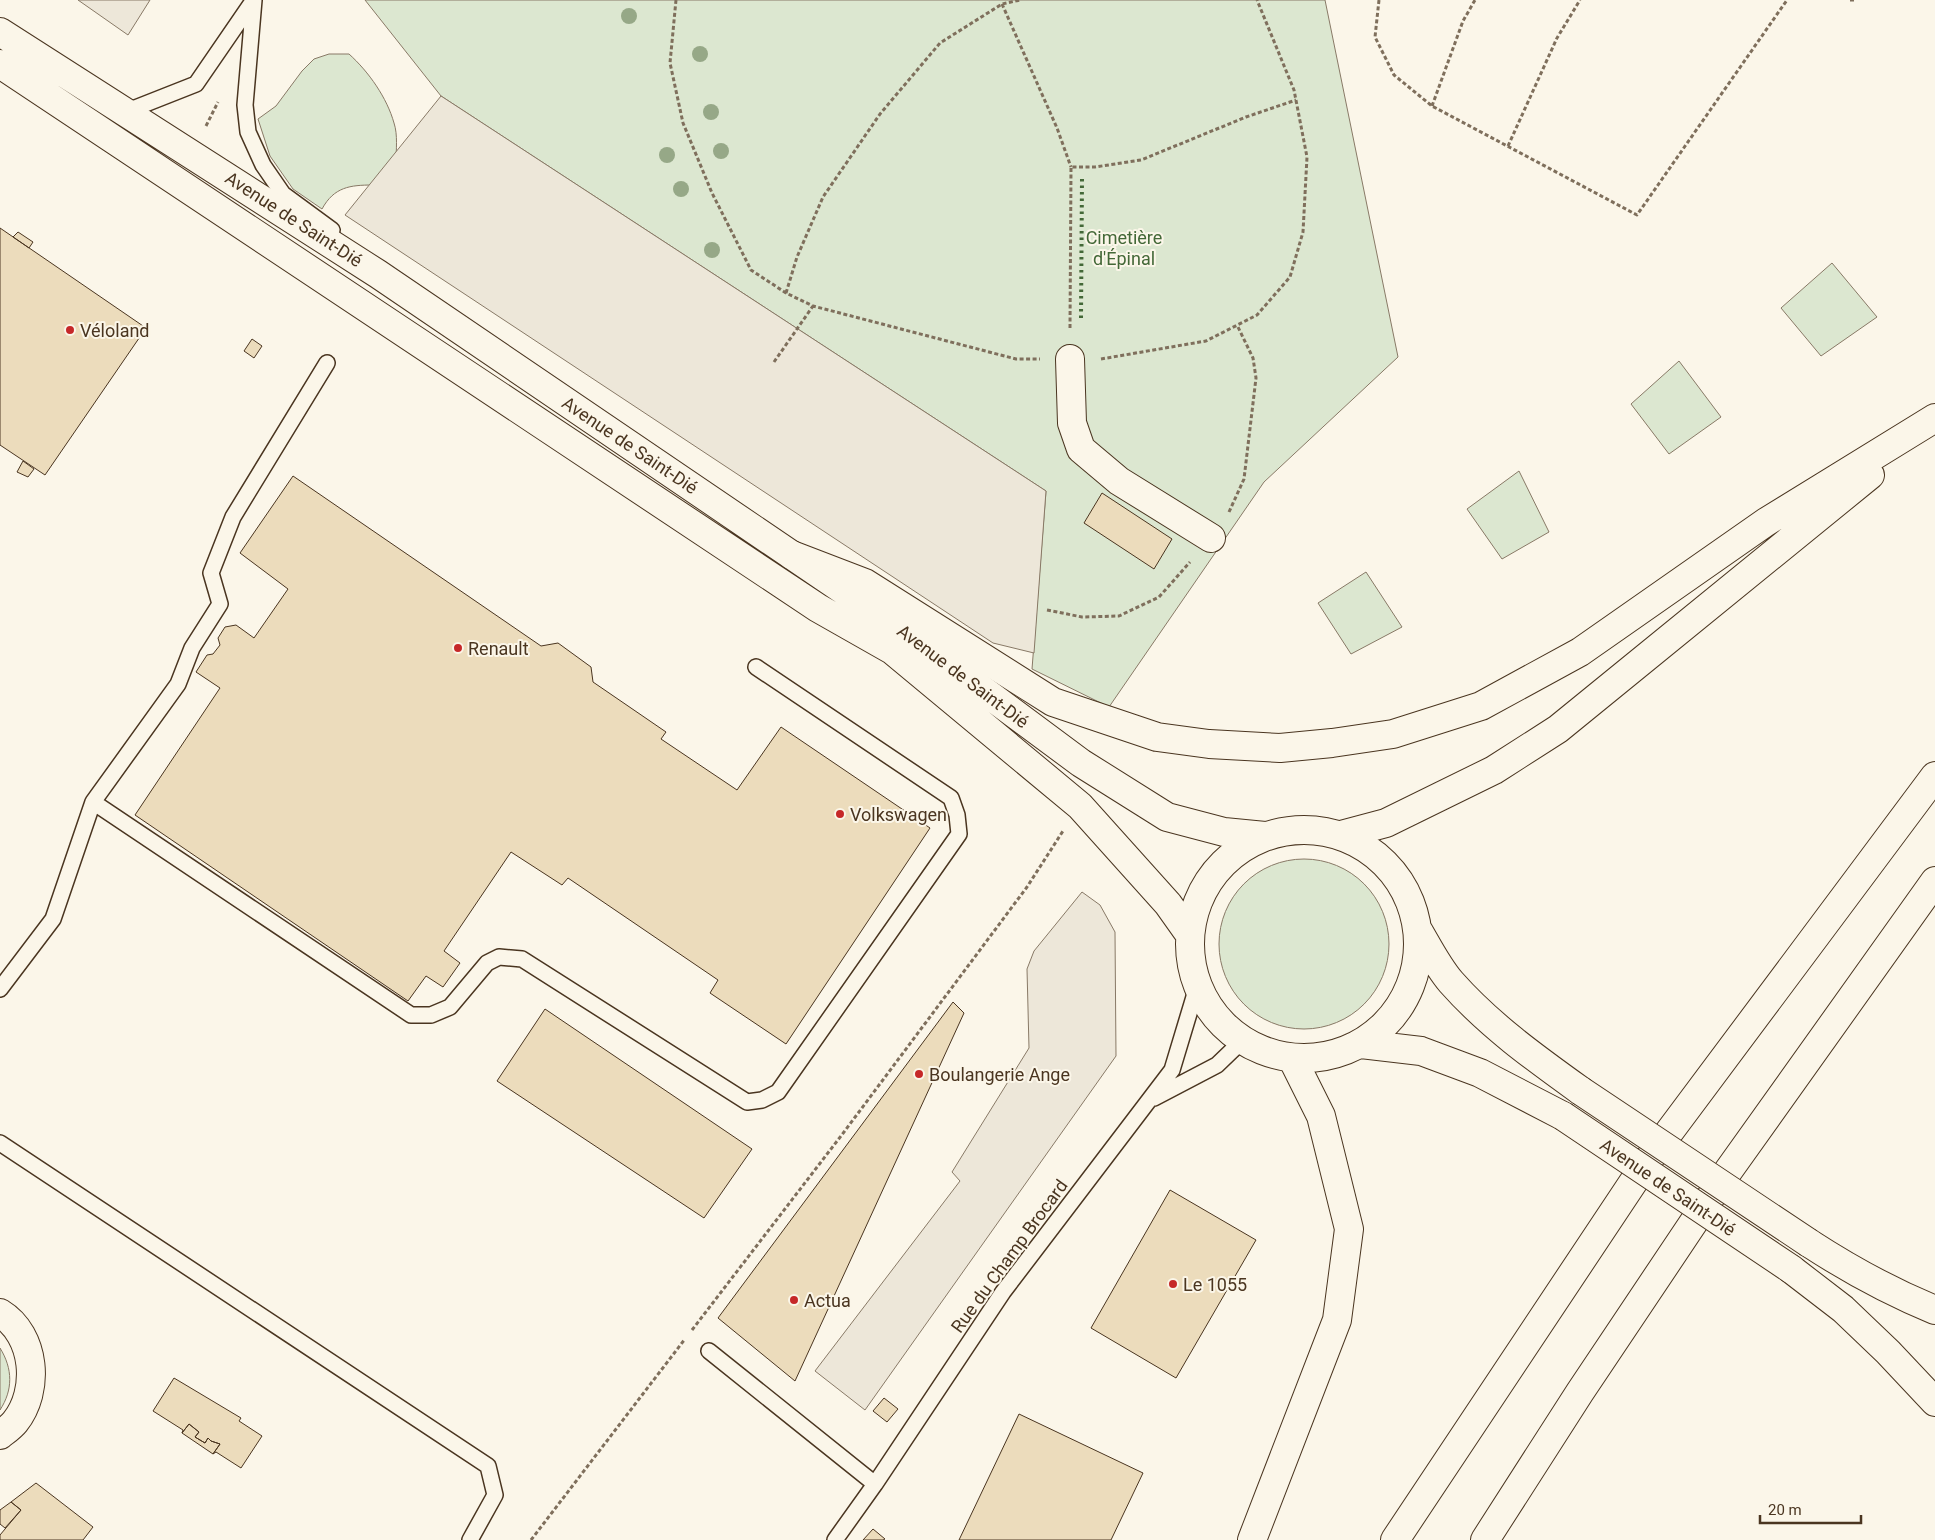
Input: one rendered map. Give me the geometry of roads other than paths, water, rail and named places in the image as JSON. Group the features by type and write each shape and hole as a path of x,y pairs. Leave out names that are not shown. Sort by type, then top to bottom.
{"main road":[{"name":"Avenue de Saint-Dié","path":"0,32 378,274 899,628 1080,763 1167,817 1224,832 1265,836"},
{"name":"Avenue de Saint-Dié","path":"0,64 818,608 892,650 1078,805 1168,904 1190,935"},
{"path":"1070,359 1072,423 1082,449 1119,481 1211,538"},
{"path":"792,555 865,583 1053,702 1157,737 1209,744 1280,748 1332,743 1393,734 1481,706 1580,652 1766,522 1935,418"},
{"path":"1341,835 1386,823 1411,811 1494,770 1558,729 1935,423"},
{"path":"1395,1540 1646,1163 1935,776"},
{"path":"1302,829 1341,835 1369,850 1393,872 1409,899 1418,930 1417,964 1406,996 1388,1023 1361,1044 1339,1054 1316,1059 1292,1058 1262,1051 1235,1036 1213,1014 1197,987 1190,961 1190,935 1194,909 1205,885 1221,864 1241,848 1265,836 1302,829"},
{"path":"1485,1540 1580,1392 1726,1174 1935,881"},
{"name":"Avenue de Saint-Dié","path":"1418,930 1450,981 1492,1024 1535,1058 1581,1091 1840,1263 1903,1297 1935,1310"},
{"name":"Avenue de Saint-Dié","path":"1361,1044 1421,1051 1480,1073 1564,1116 1790,1269 1843,1309 1888,1352 1935,1402"},
{"path":"1252,1540 1337,1320 1350,1229 1321,1116 1292,1058"},
{"path":"0,1313 18,1331 28,1351 32,1373 28,1399 15,1422 0,1435"}],"lane":[{"path":"125,112 196,84 254,0"},
{"path":"254,0 245,104 248,132 263,166 283,194 342,237 378,274"},
{"path":"0,989 53,919 93,802 178,684 192,648 220,604 211,573 233,517 327,363"},
{"path":"93,802 411,1015 431,1015 450,1007 487,963 499,957 522,959 746,1102 762,1100 778,1092 959,834 958,815 951,798 756,666"},
{"name":"Rue du Champ Brocard","path":"834,1540 875,1484 1003,1292 1172,1070 1197,987"},
{"path":"1148,1100 1217,1066 1243,1040"},
{"path":"0,1143 488,1466 495,1495 470,1540"},
{"path":"709,1351 875,1484"}],"place":[{"name":"Véloland","path":"70,330"},
{"name":"Renault","path":"458,648"},
{"name":"Volkswagen","path":"840,814"},
{"name":"Boulangerie Ange","path":"919,1074"},
{"name":"Le 1055","path":"1173,1284"},
{"name":"Actua","path":"794,1300"}],"park label":[{"name":"Cimetière d'Épinal","path":"1124,247"}]}
